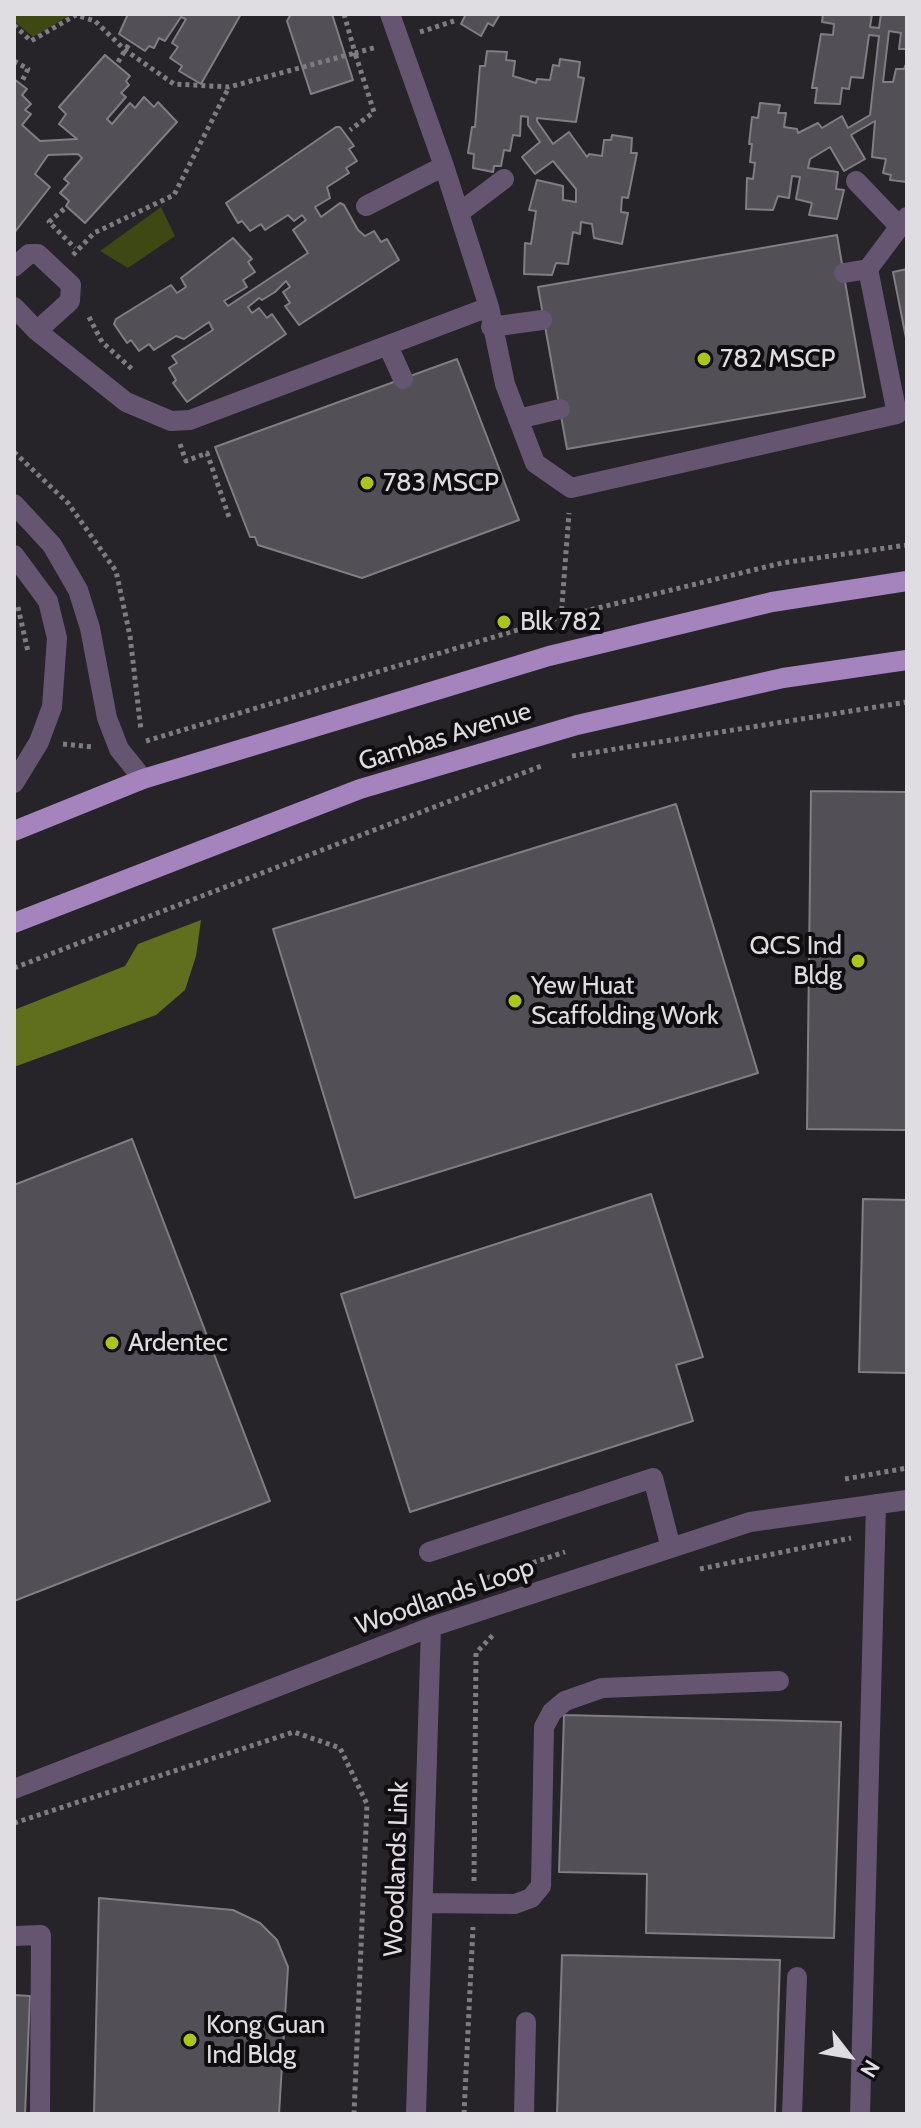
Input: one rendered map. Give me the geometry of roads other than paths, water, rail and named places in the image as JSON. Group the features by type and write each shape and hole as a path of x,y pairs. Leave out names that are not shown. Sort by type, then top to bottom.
{"main road":[{"name":"Gambas Avenue","path":"14,831 143,779 559,653 772,602 907,581"},
{"name":"Gambas Avenue","path":"14,923 360,789 577,725 783,678 907,660"}],"street":[{"path":"390,14 459,213 518,419 535,463 571,488 897,414 868,269"},
{"path":"366,206 444,166"},
{"path":"459,213 504,179"},
{"path":"844,273 868,269 902,221 856,181"},
{"path":"14,267 29,254 38,254 71,285 73,293 70,301 37,331"},
{"path":"14,307 37,331 126,402 171,421 190,420 389,348 490,317 542,320"},
{"path":"389,348 403,379"},
{"path":"518,419 560,409"},
{"path":"14,504 52,545 78,590 90,628 107,718 119,749 143,779"},
{"path":"14,555 48,601 57,638 52,707 39,742 14,783"},
{"path":"429,1552 653,1478 671,1548"},
{"name":"Woodlands Loop","path":"14,1789 431,1627 750,1522 907,1500"},
{"path":"860,2114 876,1504"},
{"name":"Woodlands Link","path":"416,2114 431,1627"},
{"path":"423,1903 515,1904 531,1898 541,1886 544,1727 552,1712 565,1701 602,1688 779,1681"},
{"path":"14,1936 41,1935 40,2114"},
{"path":"792,2114 797,1977"},
{"path":"524,2114 526,2022"}],"place":[{"name":"782 MSCP","path":"704,359"},
{"name":"783 MSCP","path":"367,483"},
{"name":"Blk 782","path":"504,622"},
{"name":"QCS Ind Bldg","path":"858,961"},
{"name":"Yew Huat Scaffolding Work","path":"515,1001"},
{"name":"Ardentec","path":"112,1343"},
{"name":"Kong Guan Ind Bldg","path":"190,2040"}]}
